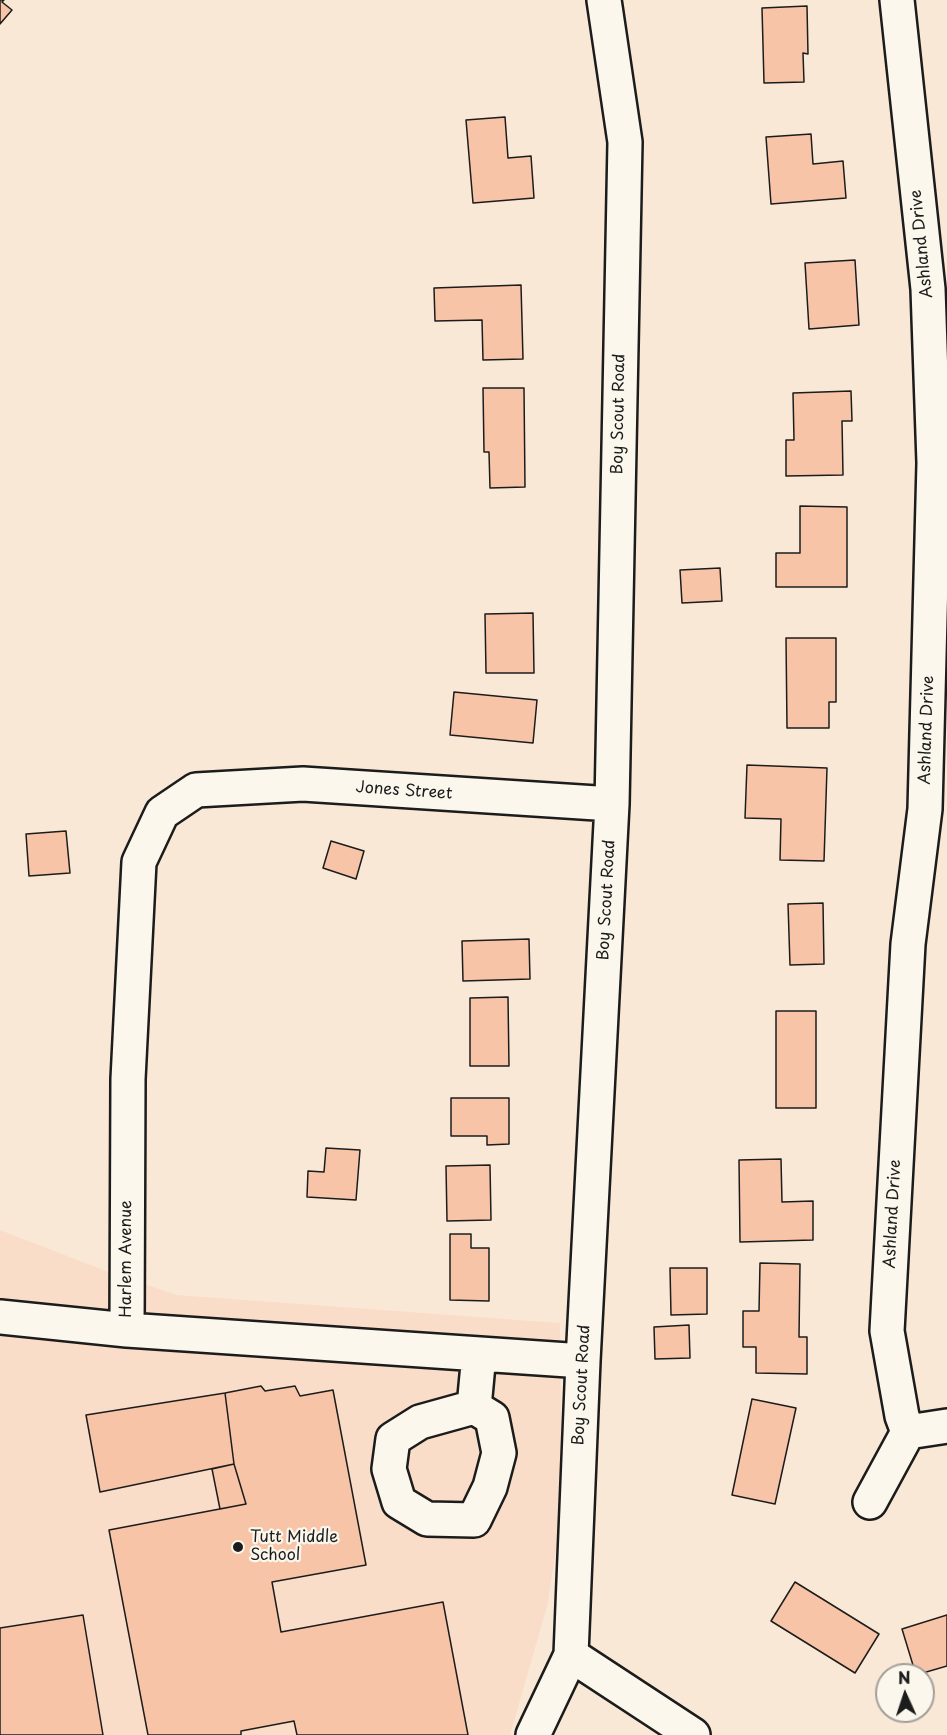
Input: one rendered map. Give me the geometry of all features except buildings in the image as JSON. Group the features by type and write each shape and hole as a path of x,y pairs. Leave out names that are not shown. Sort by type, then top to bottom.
{"street":[{"name":"Boy Scout Road","path":"571,1655 583,1361 612,804 625,142 604,0"},
{"name":"Ashland Drive","path":"897,0 929,301 934,463 936,803 908,944 887,1331 902,1416 929,1429"},
{"name":"Jones Street","path":"196,790 303,784 612,804"},
{"name":"Harlem Avenue","path":"196,790 162,813 139,862 128,1079 127,1330 583,1361"},
{"path":"2,1321 127,1330"},
{"path":"474,1407 478,1354"},
{"path":"870,1502 929,1429"},
{"path":"533,1735 571,1655 693,1735"}],"shaded area":[{"path":"0,1230 106,1271 177,1295 560,1323 562,1509 548,1603 510,1735 0,1735"}],"place":[{"name":"Tutt Middle School","path":"238,1547"}]}
